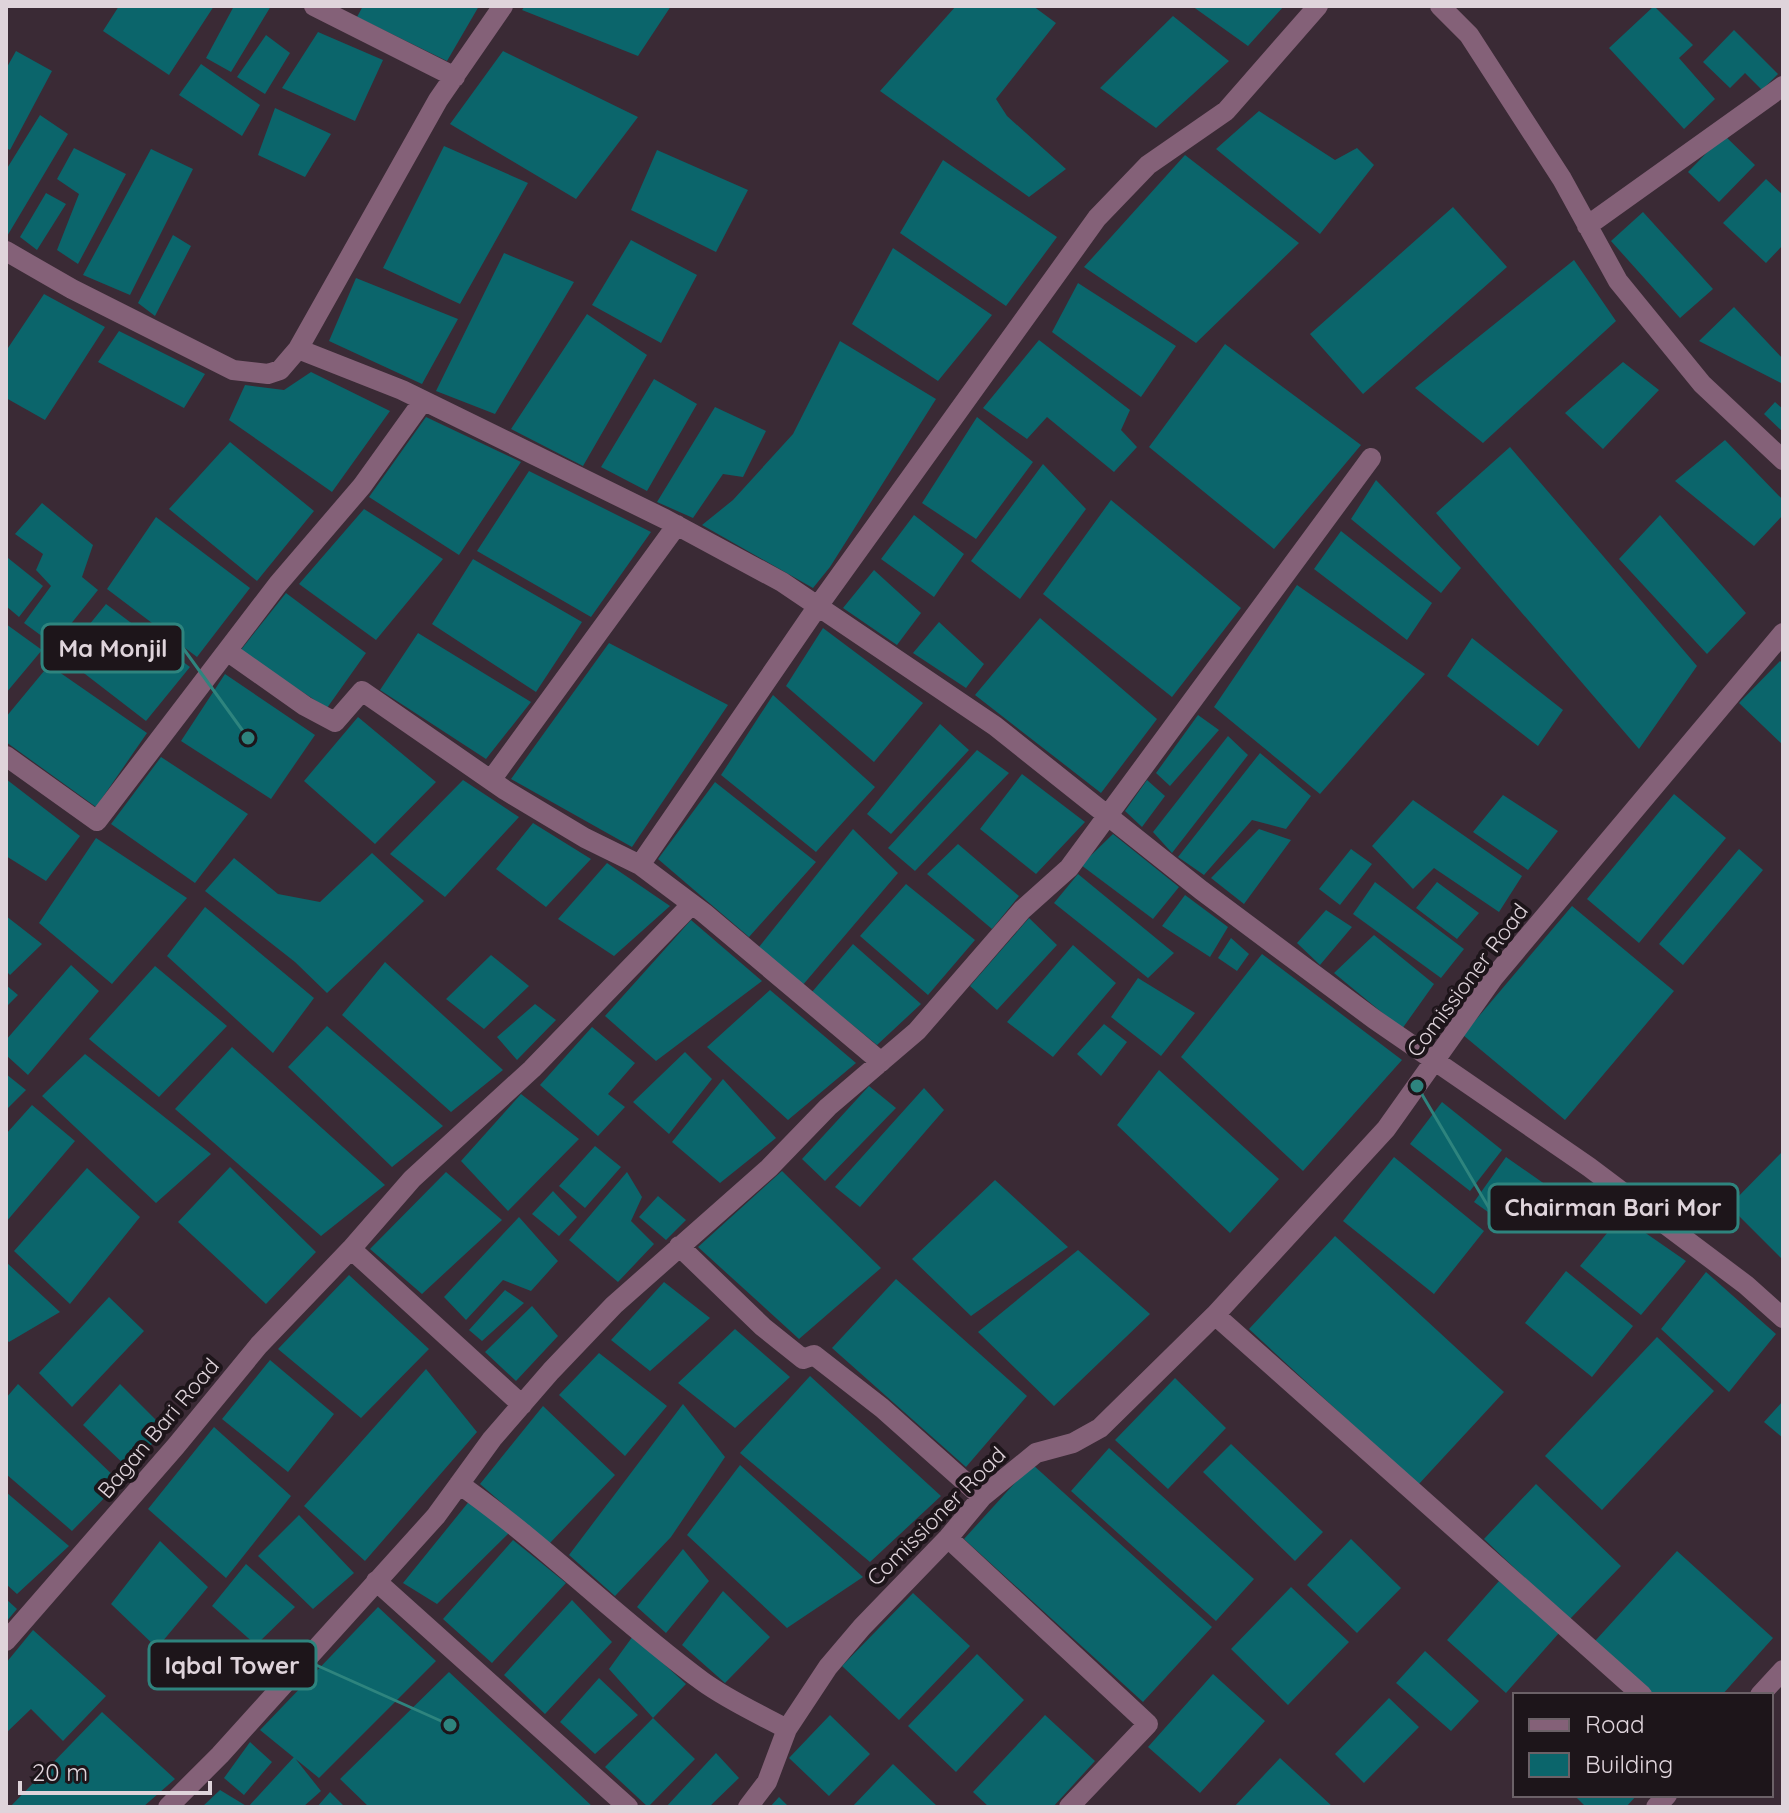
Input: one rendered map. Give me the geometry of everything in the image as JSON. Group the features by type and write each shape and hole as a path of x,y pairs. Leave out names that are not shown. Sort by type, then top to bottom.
{"street":[{"path":"314,6 455,77"},
{"path":"6,251 72,289 233,370 268,374 280,370 298,349 455,77 503,6"},
{"path":"640,865 818,606 1097,218 1148,165 1226,111 1318,6"},
{"path":"1440,6 1469,35 1562,179 1618,281 1702,384 1783,460"},
{"path":"1587,226 1783,86"},
{"path":"298,349 423,401 677,525 782,582 995,726 1305,968 1589,1167 1746,1285 1783,1318"},
{"path":"6,756 97,821 278,584 362,486 423,401"},
{"path":"168,1807 220,1755 376,1581 522,1405 614,1305 769,1168 828,1107 917,1031 1022,910 1069,868 1371,458"},
{"path":"491,780 677,525"},
{"name":"Comissioner Road","path":"748,1807 767,1782 787,1729 828,1667 862,1627 948,1538 982,1497 1036,1453 1073,1443 1100,1428 1215,1315 1386,1129 1494,977 1783,633"},
{"path":"227,651 305,706 335,722 362,691 491,780 585,838 640,865 692,904 881,1062"},
{"name":"Bagan Bari Road","path":"6,1641 176,1446 259,1345 351,1249 412,1179 532,1069 692,904"},
{"path":"679,1246 763,1327 803,1359 814,1355 882,1408 982,1497"},
{"path":"351,1249 522,1405"},
{"path":"1215,1315 1640,1693"},
{"path":"459,1484 501,1514 590,1593 704,1682 787,1729"},
{"path":"948,1538 1148,1724 1069,1807"},
{"path":"376,1581 628,1807"},
{"path":"1762,1693 1783,1670"}],"building":[{"path":"119,6 214,6 169,75 103,31"},
{"path":"234,6 271,6 231,72 206,58"},
{"path":"363,6 479,6 447,61 357,17"},
{"path":"525,6 671,6 638,56 522,10"},
{"path":"956,6 1033,6 1056,23 996,99 1007,116 1066,169 1029,197 880,91"},
{"path":"1192,6 1284,6 1248,46"},
{"path":"1654,6 1693,45 1679,58 1715,99 1684,129 1609,48"},
{"path":"1173,16 1229,61 1156,128 1100,88"},
{"path":"1734,30 1778,74 1762,90 1745,73 1730,88 1703,62"},
{"path":"318,32 383,60 355,121 282,88"},
{"path":"266,35 290,53 265,94 237,77"},
{"path":"16,51 52,71 10,150 6,148 6,69"},
{"path":"503,51 638,117 576,199 450,124"},
{"path":"201,64 260,105 242,136 179,95"},
{"path":"275,108 331,134 305,177 258,155"},
{"path":"1259,111 1335,160 1357,148 1374,165 1320,234 1216,149"},
{"path":"40,115 68,134 6,238 6,170"},
{"path":"1724,135 1755,165 1719,202 1688,172"},
{"path":"444,146 528,183 460,304 383,268"},
{"path":"74,148 126,174 78,264 57,250 79,194 57,179"},
{"path":"151,149 193,169 130,295 83,275"},
{"path":"657,150 748,190 716,252 631,210"},
{"path":"1185,155 1299,243 1196,343 1084,267"},
{"path":"943,160 1057,237 1006,306 900,233"},
{"path":"1766,179 1783,195 1783,245 1766,263 1723,223"},
{"path":"46,193 66,204 37,250 20,237"},
{"path":"1453,207 1507,267 1363,394 1310,334"},
{"path":"1643,212 1713,289 1680,318 1611,241"},
{"path":"173,235 191,246 155,316 138,303"},
{"path":"631,240 697,275 661,343 592,305"},
{"path":"893,248 992,315 938,381 852,324"},
{"path":"504,253 574,282 495,414 436,391"},
{"path":"1574,260 1616,321 1483,443 1415,388"},
{"path":"356,278 458,319 422,384 329,341"},
{"path":"1078,283 1176,346 1141,397 1052,332"},
{"path":"44,294 105,327 45,420 6,398 6,351"},
{"path":"1734,307 1783,359 1783,384 1699,341"},
{"path":"587,314 647,355 583,466 511,429"},
{"path":"119,331 205,374 184,408 98,362"},
{"path":"1039,340 1130,410 1121,430 1137,447 1114,472 1047,417 1027,439 983,408"},
{"path":"840,341 936,399 830,567 813,588 702,525 733,500 793,434"},
{"path":"1225,344 1361,445 1274,549 1149,447"},
{"path":"1623,362 1659,390 1603,449 1565,413"},
{"path":"311,372 390,411 332,492 229,420 245,385 284,390"},
{"path":"654,379 697,404 647,491 601,467"},
{"path":"1775,402 1783,409 1783,432 1764,414"},
{"path":"715,407 766,431 743,477 723,474 693,518 657,502"},
{"path":"426,417 521,462 459,555 369,497"},
{"path":"977,417 1033,462 976,539 922,503"},
{"path":"1725,440 1783,500 1783,515 1754,546 1675,481"},
{"path":"230,442 314,511 257,581 169,509"},
{"path":"1510,447 1697,666 1639,749 1436,513"},
{"path":"1043,464 1086,509 1020,599 971,561"},
{"path":"529,471 651,532 591,617 477,551"},
{"path":"1376,480 1461,568 1441,593 1351,519"},
{"path":"1111,500 1241,608 1172,697 1043,594"},
{"path":"42,503 93,545 82,577 98,590 54,645 24,623 51,586 36,570 43,554 15,534"},
{"path":"364,509 443,559 376,640 299,584"},
{"path":"914,515 964,554 934,597 881,559"},
{"path":"1660,515 1746,613 1707,654 1619,559"},
{"path":"156,517 250,588 197,657 107,589"},
{"path":"1341,531 1432,603 1407,640 1314,569"},
{"path":"8,558 43,586 19,617 6,606"},
{"path":"473,559 582,622 536,692 432,624"},
{"path":"874,570 921,613 897,645 843,608"},
{"path":"1297,585 1425,674 1320,794 1214,707"},
{"path":"286,593 366,653 327,708 240,651"},
{"path":"106,604 190,667 146,721 63,657"},
{"path":"1040,618 1157,719 1101,793 975,695"},
{"path":"939,622 984,664 966,688 913,653"},
{"path":"6,624 42,650 6,693"},
{"path":"823,628 923,703 874,762 786,686"},
{"path":"418,633 531,702 486,759 380,690"},
{"path":"1472,638 1563,710 1538,746 1447,676"},
{"path":"609,643 728,705 632,847 511,779"},
{"path":"1780,661 1783,664 1783,745 1739,703"},
{"path":"49,665 147,733 96,807 6,742 6,717"},
{"path":"225,674 315,735 271,799 181,741"},
{"path":"773,695 875,787 816,852 721,775"},
{"path":"1198,715 1219,730 1170,786 1156,773"},
{"path":"358,717 436,782 375,844 304,781"},
{"path":"940,724 969,750 891,834 867,814"},
{"path":"1228,736 1248,755 1172,853 1153,832"},
{"path":"977,750 1009,773 915,871 888,848"},
{"path":"1260,753 1311,796 1286,829 1252,820 1204,875 1178,857"},
{"path":"161,757 248,814 195,883 111,824"},
{"path":"1022,774 1085,822 1036,874 980,829"},
{"path":"6,779 80,836 46,881 6,856"},
{"path":"463,780 519,817 445,897 390,854"},
{"path":"1147,780 1165,796 1142,827 1125,811"},
{"path":"715,782 816,862 749,937 658,859"},
{"path":"1674,794 1726,838 1639,943 1587,899"},
{"path":"1503,795 1558,831 1528,870 1473,832"},
{"path":"1413,800 1522,876 1499,912 1434,868 1413,889 1372,846"},
{"path":"533,823 591,859 546,907 496,869"},
{"path":"853,829 898,873 802,986 759,947"},
{"path":"1259,829 1291,840 1244,904 1211,878"},
{"path":"1113,834 1179,887 1153,919 1081,865"},
{"path":"96,838 187,898 112,984 39,923"},
{"path":"958,844 1019,896 992,929 927,874"},
{"path":"1351,849 1372,864 1340,905 1319,889"},
{"path":"1739,849 1763,870 1683,965 1659,944"},
{"path":"372,853 424,901 327,993 295,962 205,891 234,858 278,894 320,902"},
{"path":"607,863 670,906 614,956 558,919"},
{"path":"1078,874 1174,953 1148,978 1054,903"},
{"path":"1375,882 1464,949 1441,978 1353,914"},
{"path":"1437,882 1479,913 1457,939 1416,908"},
{"path":"906,884 975,940 928,995 860,936"},
{"path":"1185,895 1228,927 1210,957 1162,926"},
{"path":"1572,906 1674,991 1565,1120 1463,1035"},
{"path":"205,907 314,998 273,1053 167,956"},
{"path":"1326,910 1352,927 1320,965 1297,943"},
{"path":"6,916 42,944 10,975 6,971"},
{"path":"1029,918 1057,945 997,1010 970,986"},
{"path":"691,920 762,981 656,1061 605,1016"},
{"path":"1374,935 1434,984 1402,1029 1334,973"},
{"path":"1231,938 1249,954 1237,971 1218,958"},
{"path":"853,944 921,1004 877,1045 812,992"},
{"path":"1073,945 1116,983 1053,1057 1007,1022"},
{"path":"1262,954 1402,1060 1303,1171 1181,1057"},
{"path":"491,955 529,986 484,1029 446,999"},
{"path":"385,962 503,1070 451,1112 342,1015"},
{"path":"71,965 99,991 28,1075 6,1055 6,1040"},
{"path":"155,966 227,1026 159,1097 89,1039"},
{"path":"1138,978 1195,1013 1161,1056 1111,1017"},
{"path":"6,985 18,995 6,1007"},
{"path":"770,990 856,1063 788,1120 707,1047"},
{"path":"535,1004 556,1020 517,1060 497,1037"},
{"path":"1104,1024 1127,1042 1101,1076 1077,1054"},
{"path":"327,1026 443,1126 392,1167 288,1067"},
{"path":"592,1027 635,1063 608,1094 625,1107 598,1136 540,1085"},
{"path":"232,1047 385,1185 321,1236 175,1109"},
{"path":"685,1052 712,1079 669,1134 633,1102"},
{"path":"85,1054 211,1154 156,1203 42,1096"},
{"path":"1159,1070 1279,1179 1230,1233 1117,1125"},
{"path":"6,1074 26,1090 6,1110"},
{"path":"723,1079 776,1138 720,1183 672,1142"},
{"path":"869,1086 896,1108 825,1181 802,1159"},
{"path":"924,1088 944,1110 860,1207 835,1187"},
{"path":"521,1094 579,1139 508,1211 461,1161"},
{"path":"1442,1102 1502,1150 1470,1191 1410,1144"},
{"path":"32,1105 75,1141 6,1222 6,1134"},
{"path":"595,1146 621,1167 585,1208 559,1186"},
{"path":"1783,1151 1783,1260 1729,1206"},
{"path":"1394,1157 1484,1231 1434,1294 1343,1221"},
{"path":"1506,1157 1549,1187 1516,1232 1474,1202"},
{"path":"230,1167 316,1252 266,1304 178,1222"},
{"path":"87,1168 140,1217 70,1304 14,1251"},
{"path":"782,1171 881,1268 799,1339 698,1247"},
{"path":"446,1172 502,1220 422,1294 370,1249"},
{"path":"627,1172 642,1197 631,1221 654,1244 618,1282 569,1240"},
{"path":"995,1180 1068,1247 971,1316 912,1259"},
{"path":"553,1191 577,1217 559,1236 532,1214"},
{"path":"658,1196 686,1220 666,1240 639,1217"},
{"path":"1621,1216 1686,1261 1641,1315 1580,1266"},
{"path":"519,1217 558,1261 531,1291 503,1280 466,1320 444,1297"},
{"path":"1335,1236 1504,1392 1418,1485 1249,1329"},
{"path":"1078,1250 1150,1314 1054,1406 978,1332"},
{"path":"6,1262 60,1312 9,1342 6,1339"},
{"path":"1566,1271 1633,1326 1592,1377 1525,1323"},
{"path":"1706,1272 1776,1334 1729,1392 1661,1329"},
{"path":"349,1275 429,1349 361,1418 278,1349"},
{"path":"896,1279 1027,1396 966,1467 832,1348"},
{"path":"664,1282 710,1318 650,1371 611,1340"},
{"path":"505,1290 524,1303 482,1341 469,1330"},
{"path":"109,1297 144,1331 72,1407 39,1373"},
{"path":"532,1306 558,1336 516,1381 485,1352"},
{"path":"735,1329 790,1377 735,1428 678,1383"},
{"path":"1657,1337 1714,1391 1602,1510 1545,1456"},
{"path":"599,1353 667,1406 625,1456 559,1395"},
{"path":"270,1360 334,1414 288,1472 222,1419"},
{"path":"426,1369 477,1432 365,1561 304,1506"},
{"path":"810,1376 941,1496 870,1562 740,1453"},
{"path":"1175,1378 1226,1428 1168,1489 1115,1440"},
{"path":"18,1384 120,1482 72,1531 6,1474 6,1398"},
{"path":"120,1384 166,1430 128,1468 83,1425"},
{"path":"1783,1401 1783,1438 1764,1422"},
{"path":"683,1404 725,1457 671,1537 615,1596 569,1555"},
{"path":"543,1406 615,1475 549,1544 480,1484"},
{"path":"214,1427 291,1496 226,1578 148,1509"},
{"path":"1231,1444 1323,1532 1295,1561 1203,1472"},
{"path":"1109,1448 1254,1579 1216,1621 1071,1491"},
{"path":"1032,1464 1212,1627 1143,1702 964,1539"},
{"path":"740,1465 863,1577 787,1628 687,1535"},
{"path":"1536,1484 1621,1566 1569,1620 1484,1539"},
{"path":"6,1492 69,1546 17,1594 6,1584"},
{"path":"471,1499 510,1532 437,1604 403,1583"},
{"path":"299,1515 354,1573 313,1609 258,1556"},
{"path":"1351,1539 1401,1588 1357,1633 1307,1585"},
{"path":"513,1540 566,1583 492,1663 443,1619"},
{"path":"160,1541 208,1587 157,1648 111,1604"},
{"path":"683,1549 709,1581 666,1633 637,1607"},
{"path":"1677,1551 1773,1638 1724,1693 1652,1693 1595,1641"},
{"path":"246,1564 295,1607 256,1645 212,1606"},
{"path":"1499,1581 1559,1633 1506,1693 1447,1640"},
{"path":"1291,1587 1349,1642 1288,1705 1231,1649"},
{"path":"723,1591 770,1637 725,1683 682,1645"},
{"path":"913,1593 970,1646 899,1720 842,1666"},
{"path":"6,1599 17,1609 6,1622"},
{"path":"572,1600 612,1642 545,1714 504,1675"},
{"path":"378,1607 436,1661 319,1778 260,1730"},
{"path":"33,1630 106,1696 63,1741 31,1709 6,1733 6,1663"},
{"path":"633,1636 686,1684 653,1718 609,1669"},
{"path":"1425,1651 1479,1701 1451,1731 1396,1683"},
{"path":"977,1654 1024,1700 956,1772 908,1726"},
{"path":"449,1672 593,1807 369,1807 340,1779"},
{"path":"1213,1674 1265,1721 1200,1793 1148,1747"},
{"path":"599,1678 638,1715 595,1754 560,1722"},
{"path":"1389,1698 1419,1727 1364,1783 1335,1754"},
{"path":"102,1712 175,1779 143,1807 10,1807"},
{"path":"830,1715 870,1754 829,1796 789,1758"},
{"path":"1045,1715 1095,1761 1053,1807 989,1807 973,1792"},
{"path":"653,1718 695,1759 648,1807 605,1767"},
{"path":"250,1742 272,1762 244,1795 224,1778"},
{"path":"716,1753 739,1778 709,1807 666,1807"},
{"path":"294,1757 321,1791 303,1807 248,1807"},
{"path":"1280,1758 1333,1807 1234,1807"},
{"path":"893,1764 938,1807 852,1807"},
{"path":"220,1790 248,1807 202,1807"},
{"path":"330,1792 345,1807 317,1807"},
{"path":"779,1797 789,1807 770,1807"},
{"path":"1576,1797 1635,1797 1626,1807 1586,1807"}],"place":[{"name":"Ma Monjil","path":"248,738"},
{"name":"Chairman Bari Mor","path":"1417,1086"},
{"name":"Iqbal Tower","path":"450,1725"}]}
